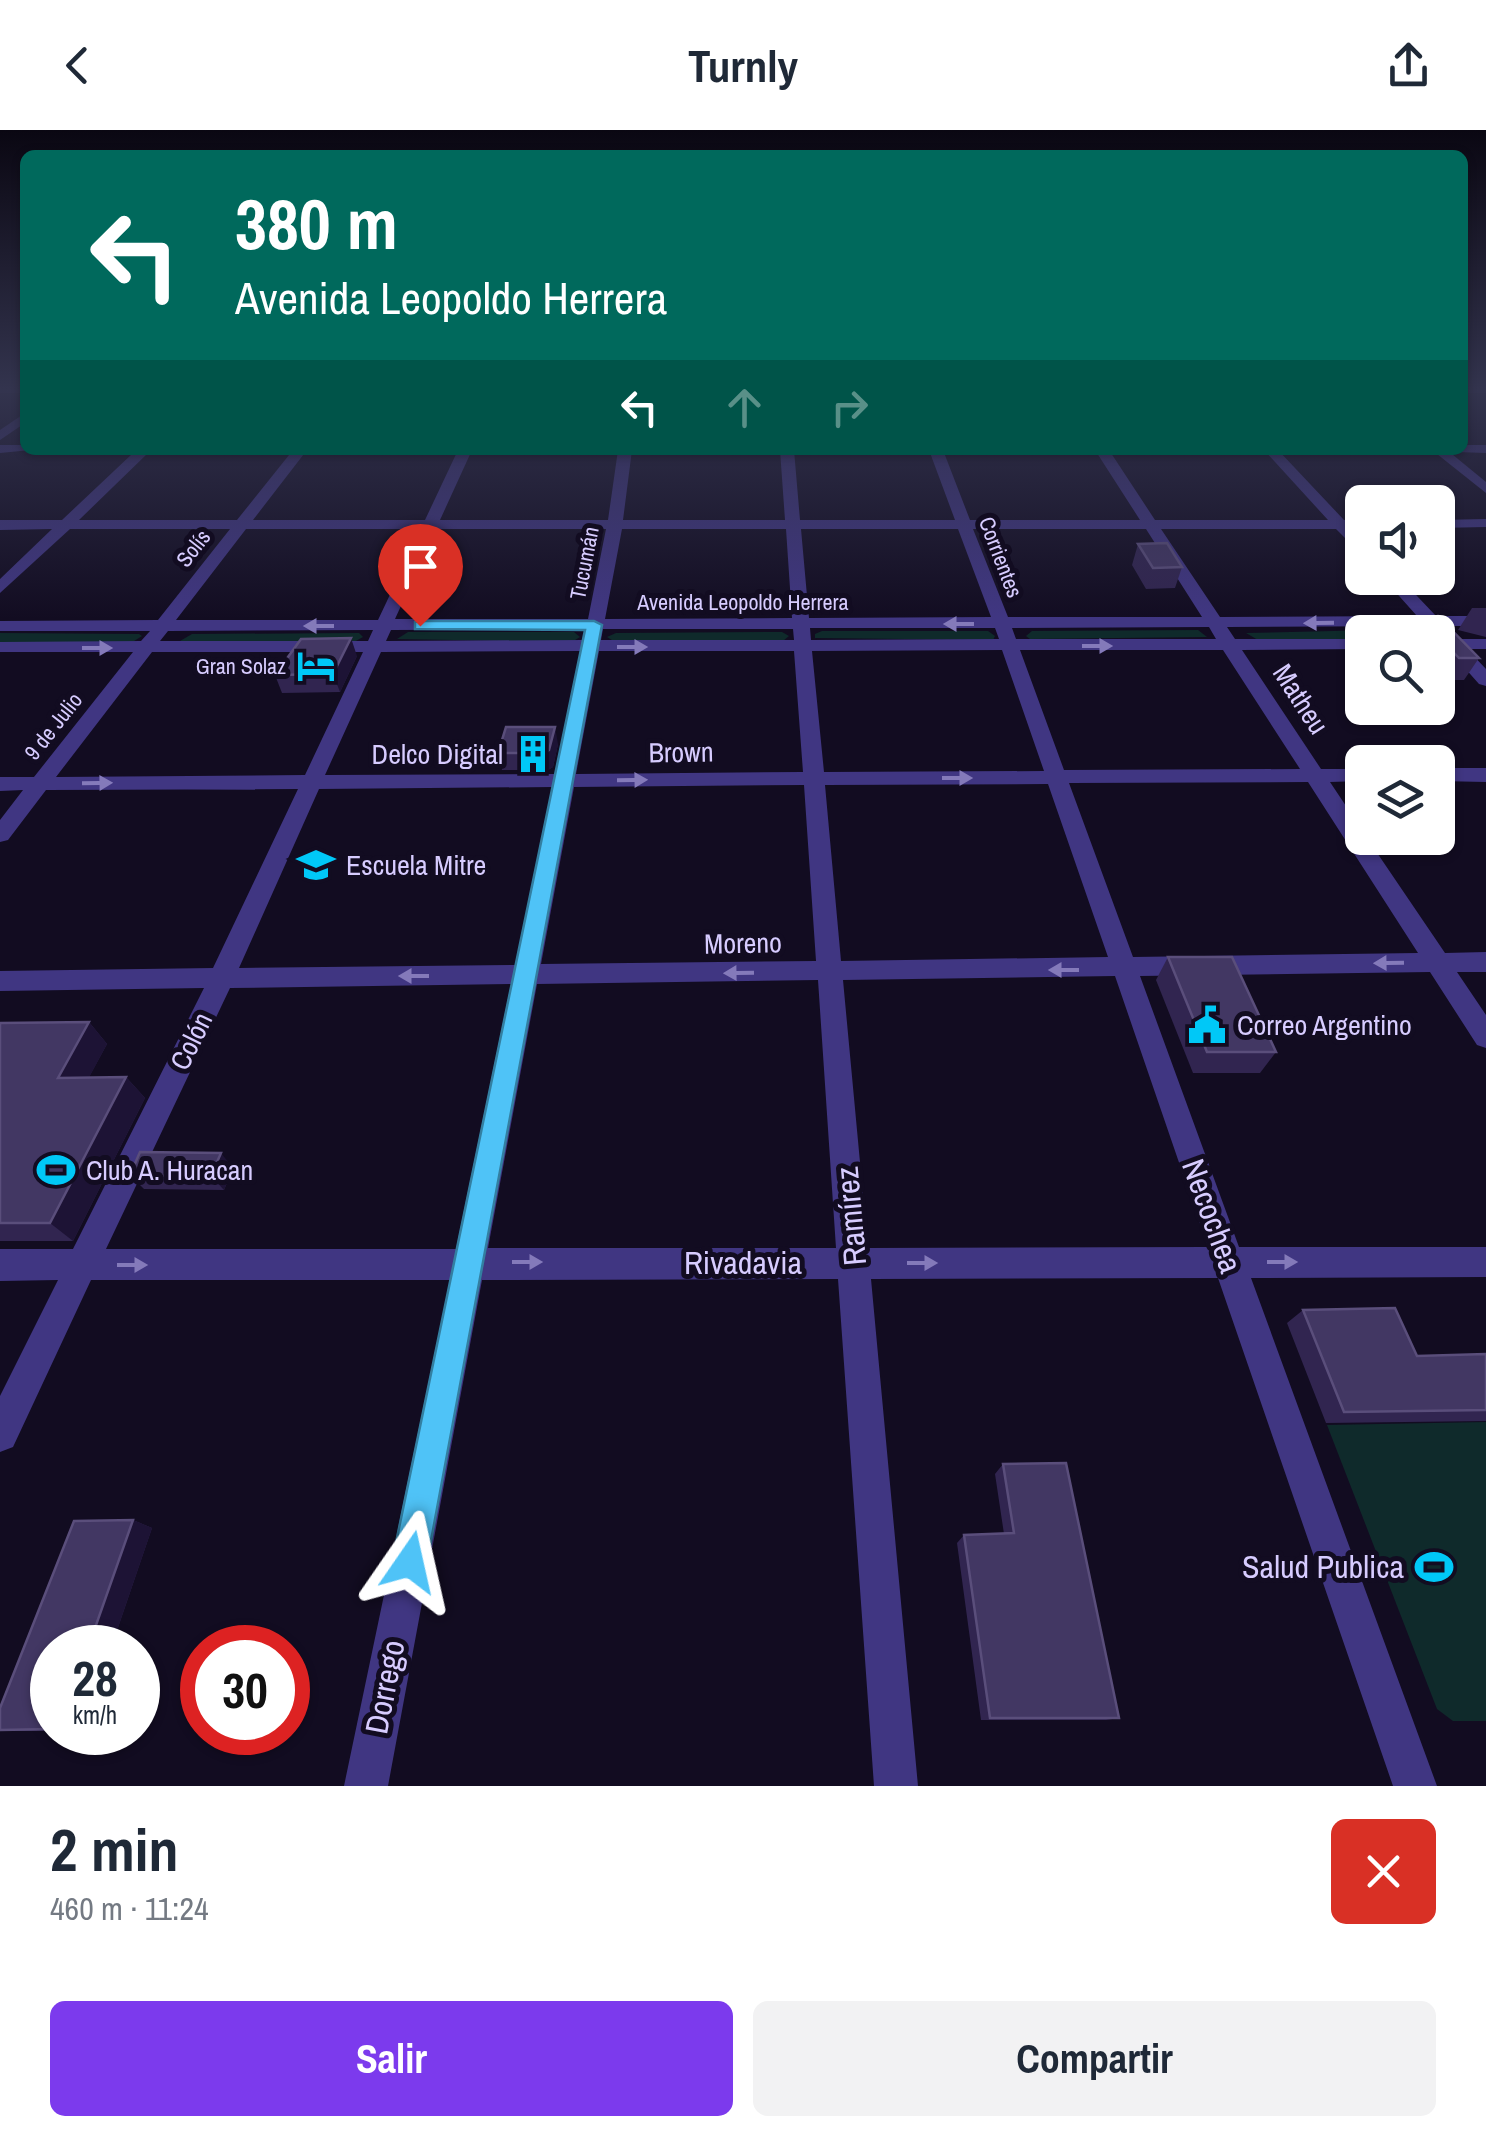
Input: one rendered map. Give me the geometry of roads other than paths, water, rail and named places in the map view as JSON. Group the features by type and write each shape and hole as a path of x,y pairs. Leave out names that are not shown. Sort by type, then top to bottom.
{"street":[{"path":"0,588 129,464"},
{"name":"Solís","path":"146,648 289,464"},
{"name":"Colón","path":"0,1434 222,977 459,464"},
{"name":"Tucumán","path":"592,636 623,464"},
{"name":"Ramírez","path":"788,464 896,1786"},
{"name":"Corrientes","path":"942,464 1006,635"},
{"name":"Matheu","path":"1111,464 1486,1037"},
{"path":"1284,464 1345,529"},
{"path":"1456,464 1486,488"},
{"path":"0,524 1345,524"},
{"path":"1455,524 1486,524"},
{"path":"1407,595 1426,615"},
{"name":"Avenida Leopoldo Herrera","path":"1455,621 1486,621"},
{"name":"Avenida Leopoldo Herrera","path":"1006,635 1216,624 1345,622"},
{"name":"Avenida Leopoldo Herrera","path":"0,626 382,637"},
{"name":"Avenida Leopoldo Herrera","path":"0,647 146,648 382,637 804,635 1006,635 1230,645 1345,644"},
{"name":"Necochea","path":"1006,635 1415,1786"},
{"name":"Dorrego","path":"366,1786 592,636"},
{"path":"1455,644 1486,644"},
{"name":"9 de Julio","path":"0,835 146,648"},
{"path":"1455,653 1486,680"},
{"name":"Brown","path":"0,784 1345,775"},
{"path":"1455,775 1486,775"},
{"name":"Moreno","path":"0,981 1125,970 1486,962"},
{"name":"Rivadavia","path":"0,1265 1486,1262"}],"place":[{"name":"Gran Solaz","path":"316,666"},
{"name":"Delco Digital","path":"533,754"},
{"name":"Escuela Mitre","path":"316,865"},
{"name":"Correo Argentino","path":"1207,1025"},
{"name":"Club A. Huracan","path":"56,1170"},
{"name":"Salud Publica","path":"1434,1567"}]}
